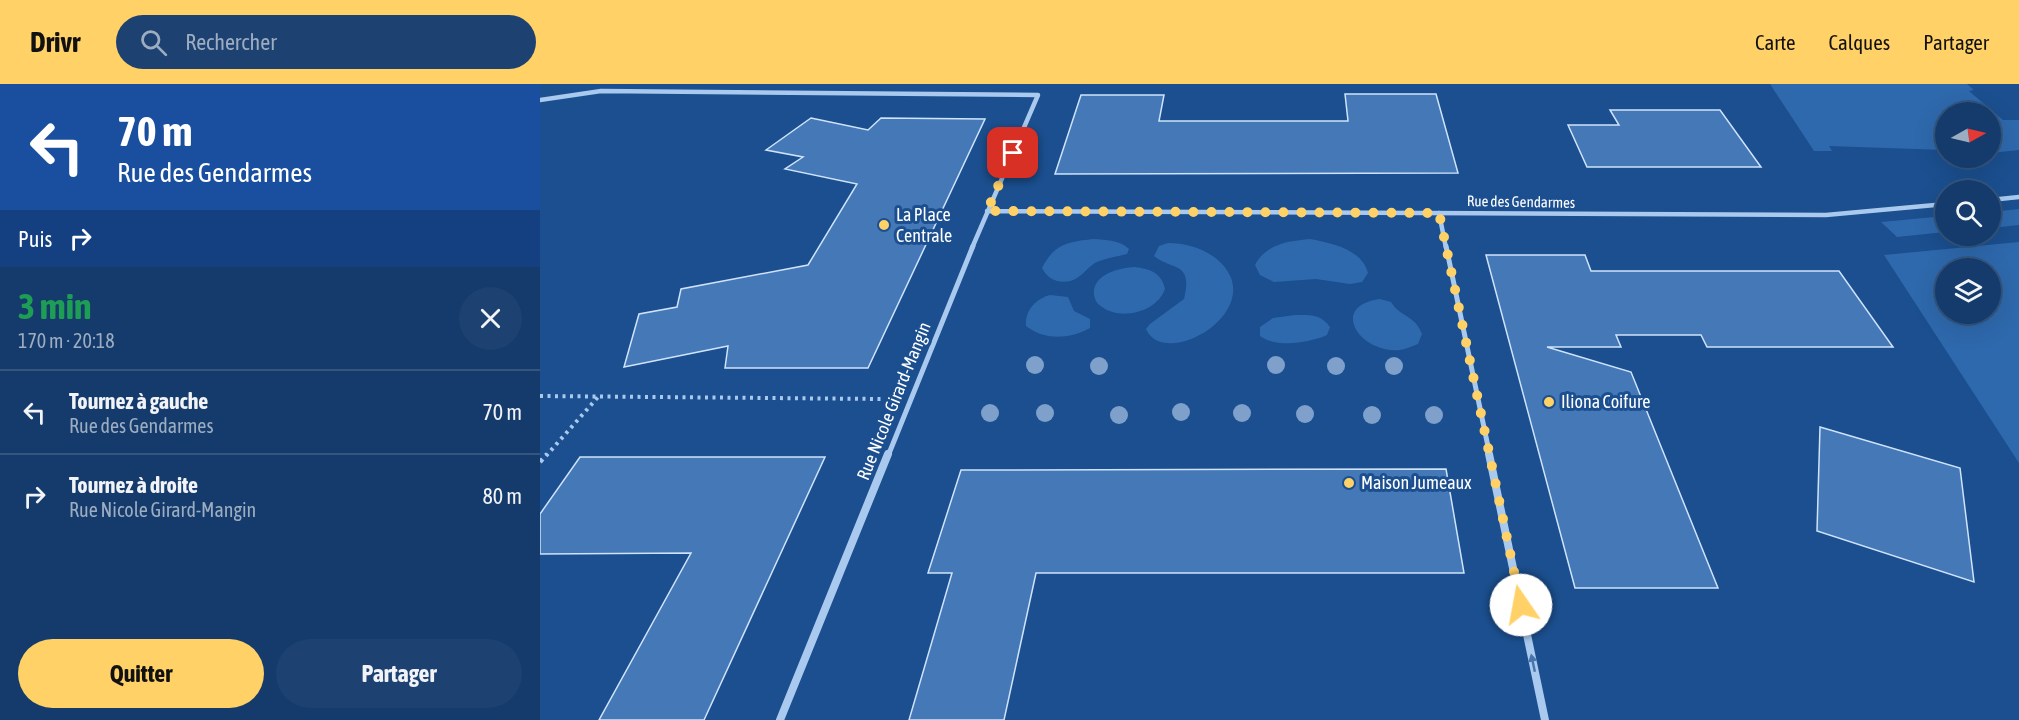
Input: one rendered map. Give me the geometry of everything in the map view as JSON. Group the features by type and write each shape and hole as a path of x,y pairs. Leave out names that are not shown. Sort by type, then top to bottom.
{"street":[{"name":"Rue Nicole Girard-Mangin","path":"540,100 601,91 1038,95 987,211 780,720"},
{"path":"2001,199 2019,197"},
{"name":"Rue des Gendarmes","path":"987,211 1826,215 1935,205"},
{"path":"1439,213 1545,720"}],"path":[{"path":"540,396 911,399"},
{"path":"540,462 598,396"}],"shaded area":[{"path":"1770,84 1967,84 1974,90 1969,91 1982,102 1935,102 1935,150 1829,146 1832,151 1814,151"},
{"path":"2001,118 2019,120 2019,150 2001,152"},
{"path":"2019,209 2019,225 2001,227 2001,211"},
{"path":"1935,217 1935,233 1897,237 1881,222"},
{"path":"1093,239 1117,242 1129,249 1127,254 1095,263 1067,282 1052,279 1042,268 1057,249 1076,241"},
{"path":"1310,239 1345,248 1353,253 1365,265 1368,273 1362,282 1350,284 1316,279 1274,282 1260,275 1255,265 1265,252 1278,245"},
{"path":"2019,242 2019,463 1884,255 1977,246 2001,246 2001,244"},
{"path":"1168,243 1182,244 1208,253 1219,261 1232,279 1232,298 1224,315 1209,329 1191,339 1173,343 1157,340 1146,329 1184,299 1186,278 1183,273 1180,269 1154,256 1159,246"},
{"path":"1135,267 1146,269 1161,279 1165,289 1161,297 1147,308 1128,314 1110,311 1099,305 1094,295 1097,282 1114,271"},
{"path":"1050,295 1068,297 1074,311 1090,319 1090,328 1058,337 1041,334 1026,326 1027,315 1032,306 1040,299"},
{"path":"1380,299 1391,302 1415,323 1422,334 1418,344 1400,350 1386,349 1373,345 1362,337 1353,319 1356,310 1364,303"},
{"path":"1295,315 1319,317 1330,327 1327,335 1293,343 1275,342 1260,336 1260,327 1273,318"}],"building":[{"path":"1345,94 1436,94 1458,173 1055,174 1081,95 1164,95 1159,121 1348,121"},
{"path":"1610,110 1720,110 1761,167 1587,167 1568,125 1619,125"},
{"name":"La Place Centrale","path":"811,118 868,130 881,118 985,119 868,368 725,368 728,346 624,367 639,314 677,307 681,289 808,265 857,184 785,169 803,157 766,150"},
{"path":"1486,255 1585,255 1591,271 1839,271 1893,347 1707,347 1701,335 1616,335 1621,347 1547,347 1631,372 1718,588 1575,588"},
{"path":"1820,427 1960,468 1974,582 1817,531"},
{"path":"580,457 825,457 704,720 599,720 691,553 540,554 540,514"},
{"path":"1446,469 1464,573 1036,573 1004,720 909,720 952,573 928,573 961,470"}],"place":[{"name":"La Place Centrale","path":"884,225"},
{"name":"Iliona Coifure","path":"1549,402"},
{"name":"Maison Jumeaux","path":"1349,483"}],"route":[{"path":"1013,153 987,211 1439,213 1521,605"}]}
